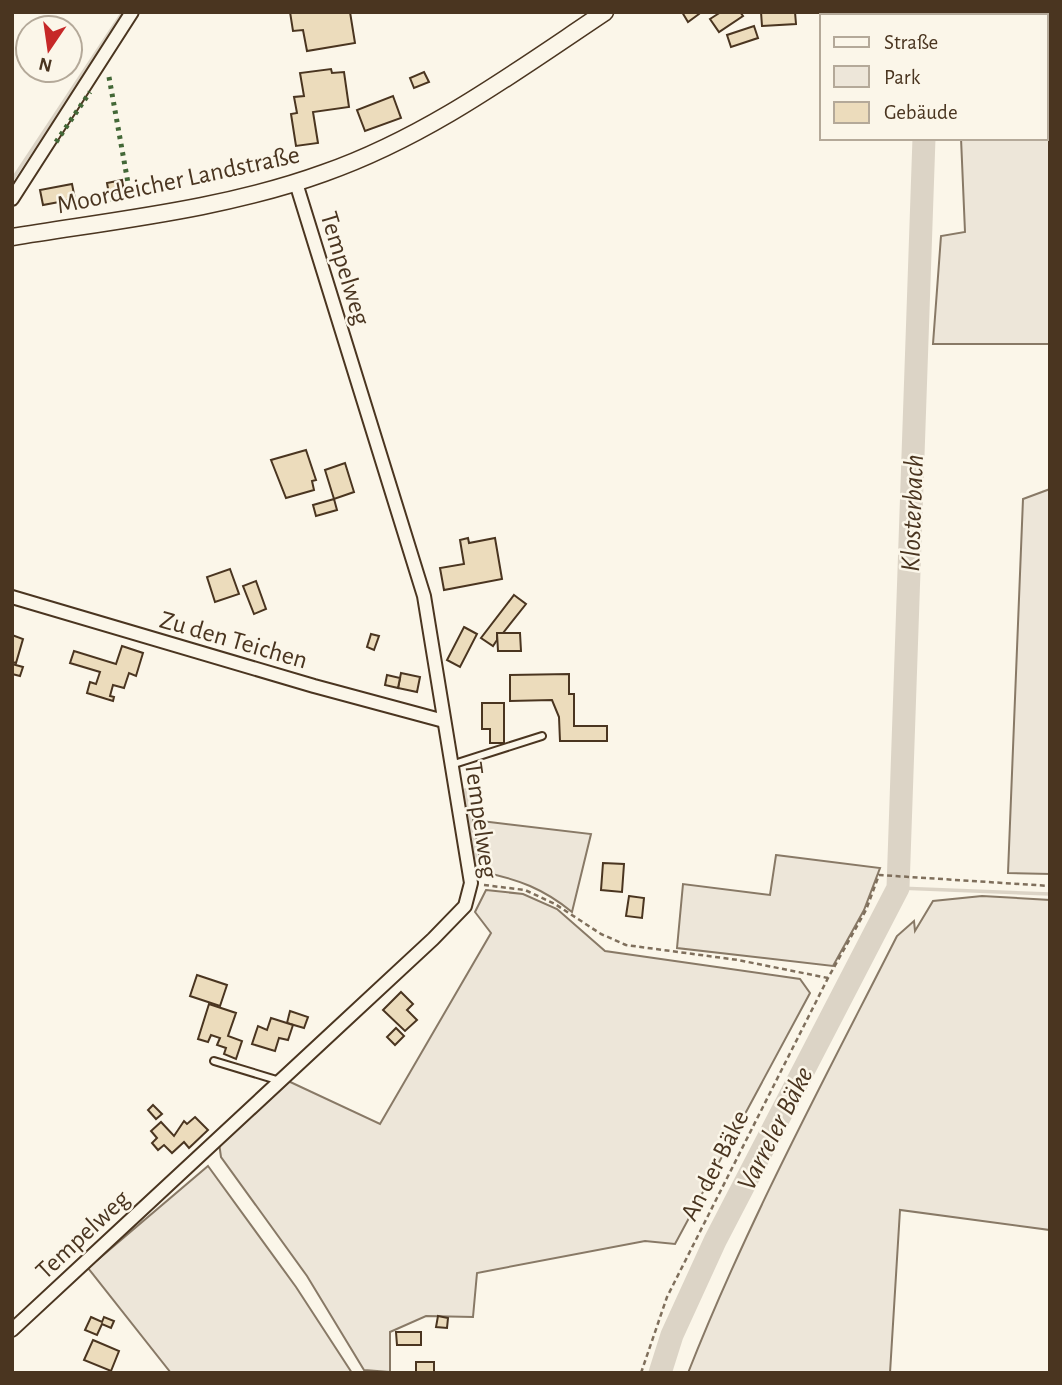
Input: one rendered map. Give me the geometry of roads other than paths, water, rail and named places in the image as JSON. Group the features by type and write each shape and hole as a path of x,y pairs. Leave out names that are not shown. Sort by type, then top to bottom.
{"main road":[{"name":"Moordeicher Landstraße","path":"12,237 195,206 296,183 347,164 435,122 605,12"}],"street":[{"path":"12,199 132,12"},
{"name":"Tempelweg","path":"12,1331 433,939 465,906 471,883 424,596 296,183"},
{"name":"Zu den Teichen","path":"12,597 314,686 444,721"}],"lane":[{"path":"451,765 542,736"},
{"path":"214,1061 280,1081"}],"waterway":[{"path":"12,180 123,12"},
{"name":"Klosterbach","path":"660,1373 672,1335 715,1241 898,888 924,140"},
{"path":"465,790 479,874"},
{"path":"898,888 1050,894"}],"water label":[{"name":"Varreler Bäke","path":"774,1128"}]}
